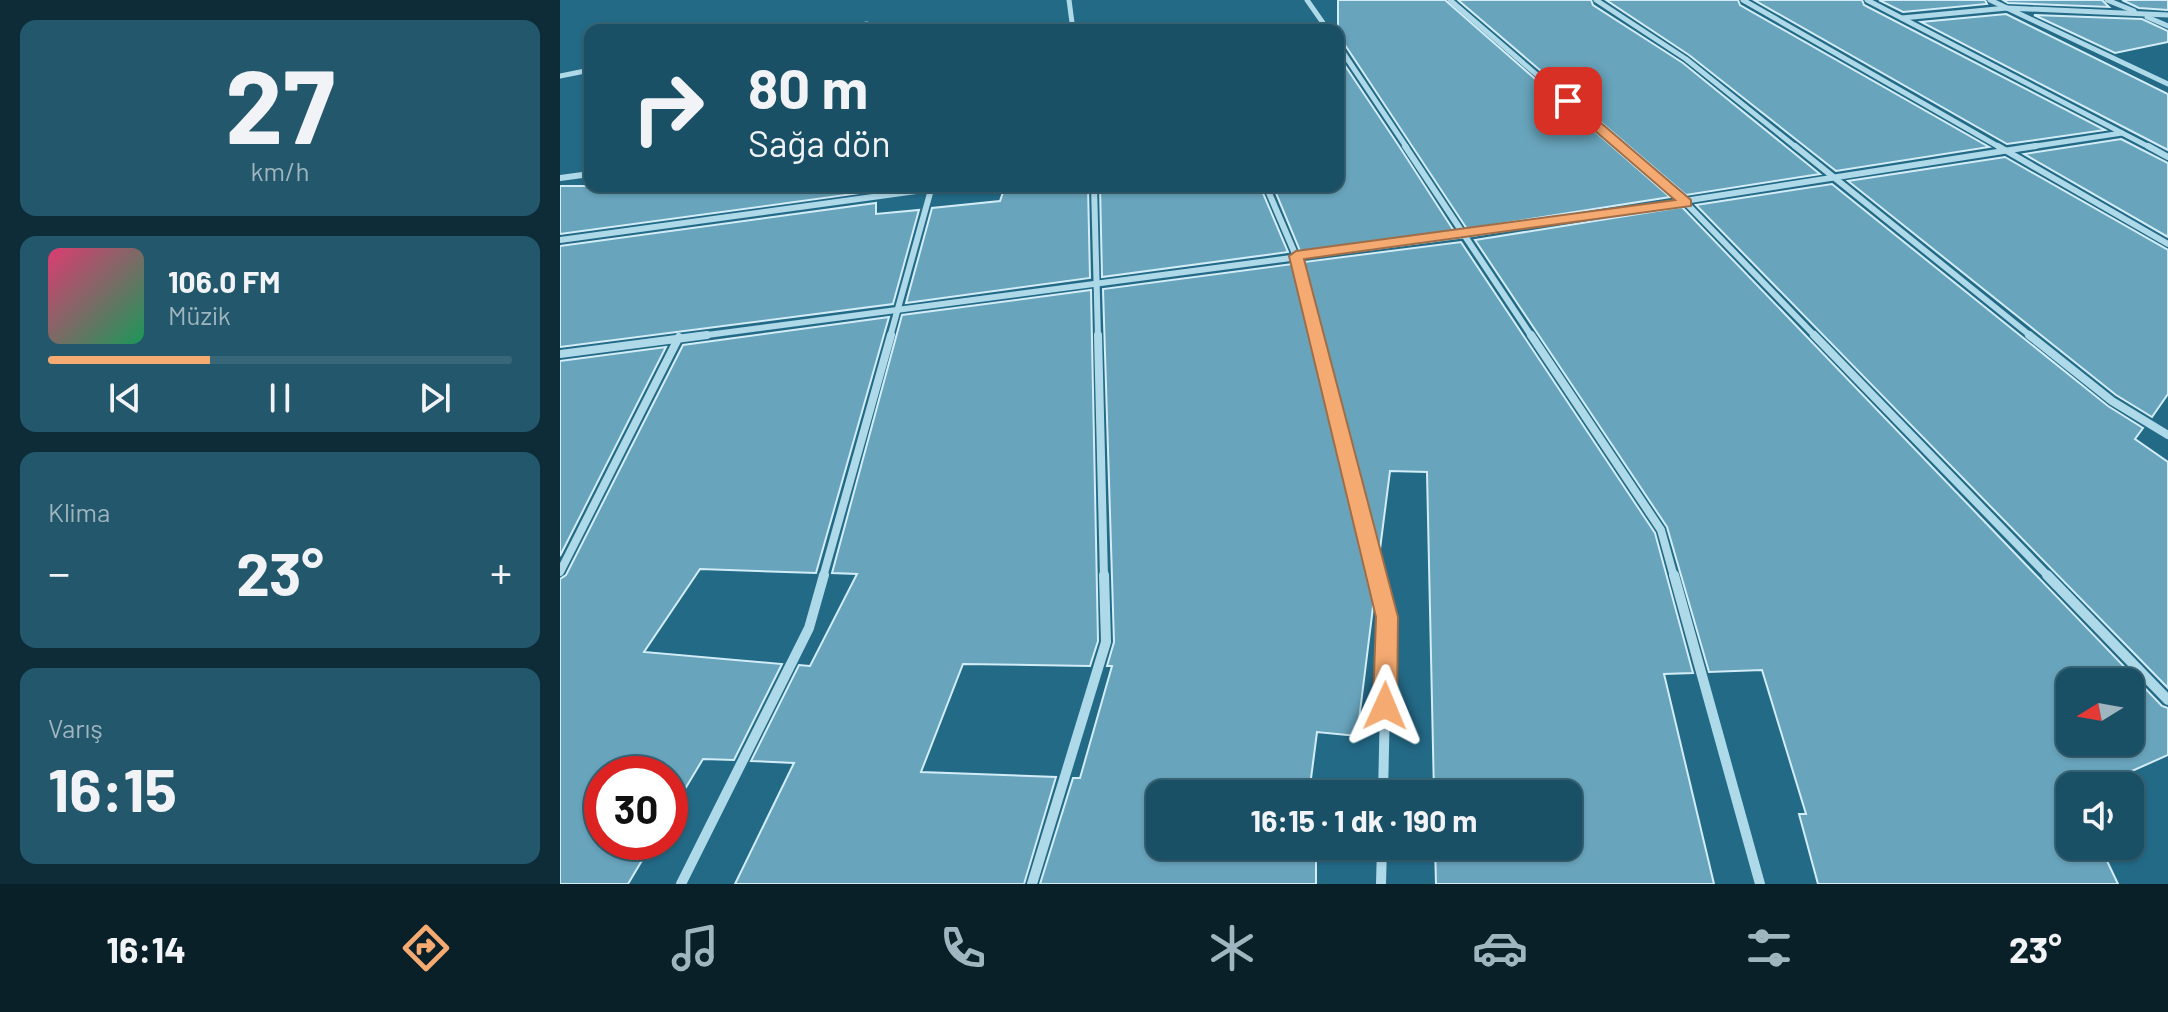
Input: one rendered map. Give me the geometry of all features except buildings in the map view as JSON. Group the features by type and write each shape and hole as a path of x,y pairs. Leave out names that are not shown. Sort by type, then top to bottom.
{"street":[{"path":"1069,0 1072,24"},
{"path":"1307,0 1324,24"},
{"path":"1450,0 1686,203 2168,700"},
{"path":"1596,0 1686,59 2112,401 2168,435"},
{"path":"1743,0 2168,244"},
{"path":"1867,0 2168,157"},
{"path":"1990,0 2168,84"},
{"path":"2107,0 2168,26"},
{"path":"1901,18 2007,8 2168,15"},
{"path":"1344,54 1661,530 1760,884"},
{"path":"560,76 584,71"},
{"path":"560,354 1466,235 2122,133"},
{"path":"560,178 584,175"},
{"path":"560,240 897,192"},
{"path":"681,884 809,628 931,192"},
{"path":"1032,884 1106,642 1094,192"},
{"path":"1269,192 1296,256 1387,617 1383,780"},
{"path":"560,572 679,337"},
{"path":"1381,884 1382,860"}],"route":[{"path":"1385,706 1387,617 1296,256 1686,203 1568,101"}]}
